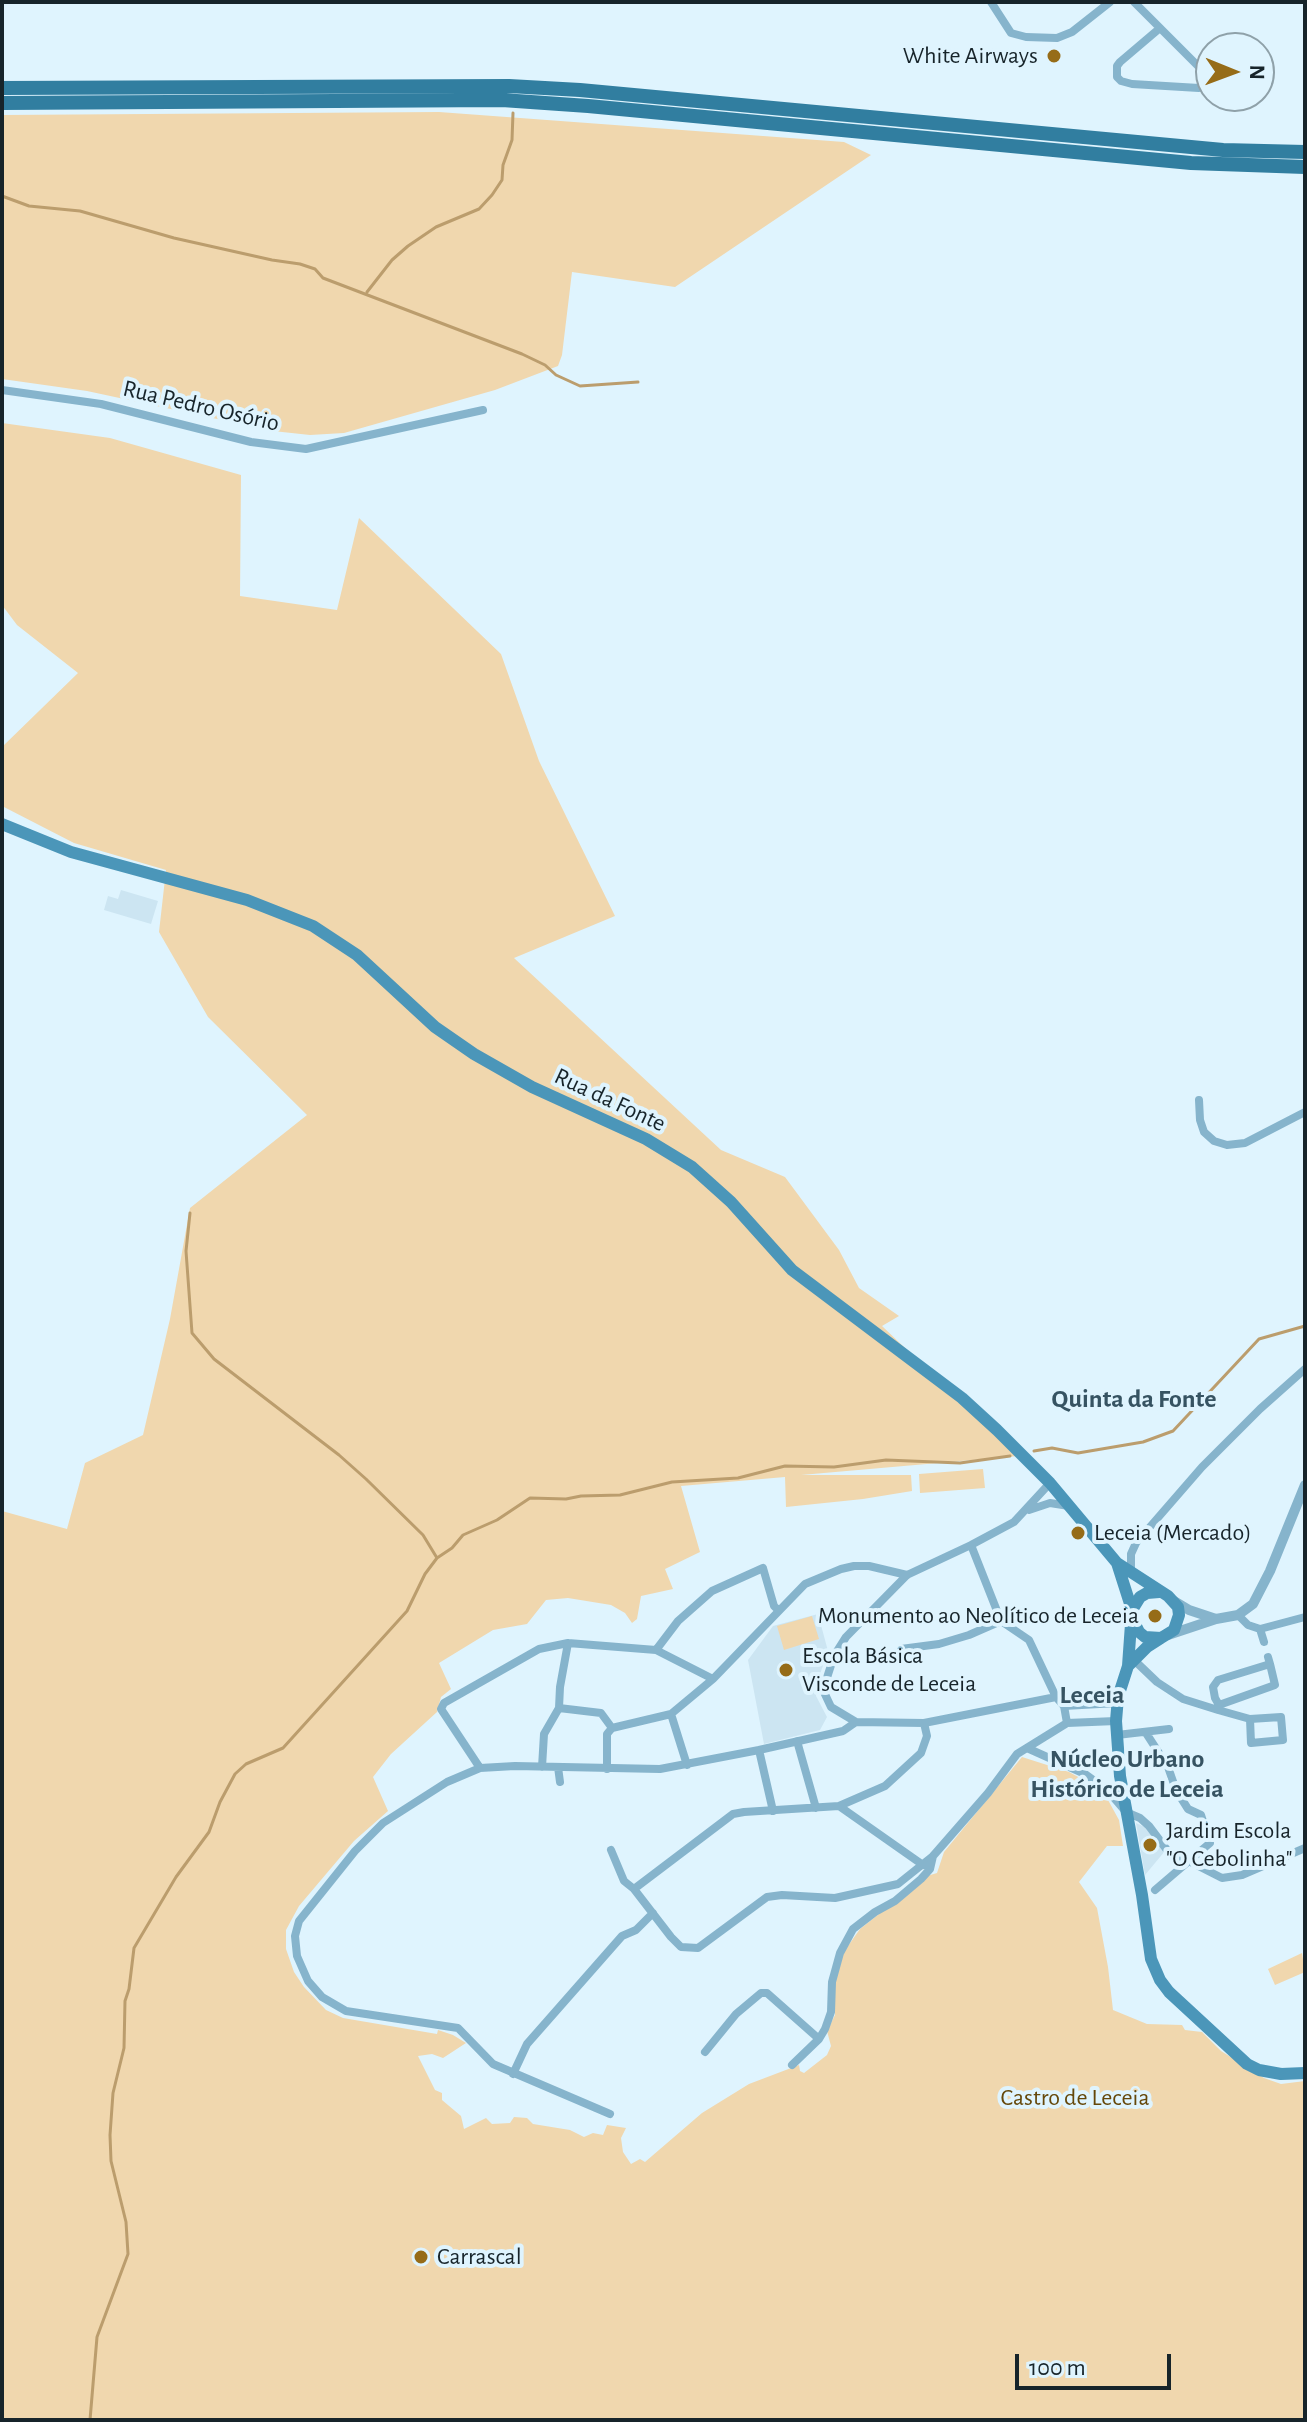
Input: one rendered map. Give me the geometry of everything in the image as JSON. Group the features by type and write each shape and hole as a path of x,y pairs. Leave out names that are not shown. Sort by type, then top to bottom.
{"main road":[{"path":"2,88 509,86 1208,149 1305,152"},
{"path":"2,103 514,101 1191,163 1305,167"},
{"name":"Rua da Fonte","path":"2,824 33,839 89,858 265,905 296,918 329,935 374,970 435,1027 484,1060 532,1087 646,1139 692,1167 731,1202 792,1270 962,1398 1050,1483 1114,1559 1161,1592"},
{"name":"Rua da Fonte","path":"1114,1559 1132,1614"},
{"path":"1131,1663 1178,1623 1179,1615 1174,1601 1161,1592 1147,1593 1135,1603 1131,1663 1117,1700 1116,1721 1126,1812 1151,1959 1160,1980 1247,2064 1281,2074 1305,2073"},
{"path":"1132,1614 1139,1632 1145,1637 1165,1637"}],"street":[{"path":"991,2 1011,33 1057,38 1072,32 1110,2"},
{"path":"1134,2 1160,28 1201,69 1204,79 1199,88 1132,84 1117,77 1117,66 1160,28"},
{"name":"Rua Pedro Osório","path":"2,390 101,404 251,442 306,449 483,410"},
{"path":"1199,1100 1204,1132 1214,1141 1227,1145 1245,1143 1305,1112"},
{"path":"1131,1572 1131,1554 1136,1543 1212,1457 1305,1369"},
{"path":"1050,1483 1025,1512 1006,1527 907,1575 846,1637 834,1656 824,1683 824,1696 831,1707 856,1722 924,1723 1056,1697"},
{"path":"1165,1637 1246,1611 1260,1593 1305,1485"},
{"path":"1025,1512 1050,1503 1069,1506"},
{"path":"971,1545 1001,1621 1029,1640 1056,1697 1064,1706 1067,1723"},
{"path":"607,1769 607,1734 612,1728 671,1714 713,1679 805,1584 841,1569 869,1566 907,1575"},
{"path":"656,1650 678,1621 712,1591 763,1568 774,1606 778,1610"},
{"path":"1174,1601 1216,1619"},
{"path":"1238,1615 1248,1625 1260,1629 1305,1617"},
{"path":"901,1649 939,1644 1001,1621"},
{"path":"1260,1629 1264,1642"},
{"path":"480,1768 441,1709 444,1703 539,1649 568,1643 656,1650 713,1679"},
{"path":"542,1767 544,1734 559,1708 568,1643"},
{"path":"1269,1660 1275,1685 1219,1708 1213,1687 1218,1680 1269,1660"},
{"path":"1131,1663 1183,1699 1250,1719 1281,1717 1283,1740 1251,1743 1250,1719"},
{"path":"1064,1706 1117,1700"},
{"path":"559,1708 601,1713 612,1728"},
{"path":"671,1714 687,1765"},
{"path":"611,1850 624,1881 681,1947 689,1949 706,1943 767,1897 853,1896 898,1884 933,1856 988,1793 1012,1760 1027,1748 1067,1723 1116,1721"},
{"path":"610,2114 493,2064 458,2028 358,2014 346,2011 322,1997 308,1981 297,1956 295,1936 299,1921 355,1851 383,1823 408,1804 480,1768 660,1769 843,1731 856,1722"},
{"path":"634,1889 733,1814 839,1806 885,1786 921,1753 927,1736 924,1723"},
{"path":"1117,1735 1169,1729"},
{"path":"1146,1733 1168,1767 1188,1809 1201,1815 1210,1843 1155,1890"},
{"path":"797,1741 816,1808"},
{"path":"1027,1748 1085,1774 1107,1790 1126,1812 1140,1818 1167,1850 1222,1878 1242,1875 1305,1848"},
{"path":"759,1750 773,1811"},
{"path":"558,1767 560,1782"},
{"path":"839,1806 923,1865"},
{"path":"792,2065 819,2039 831,2012 832,1982 840,1953 853,1929 921,1879 930,1869 933,1856"},
{"path":"513,2074 527,2044 622,1936 636,1930 653,1913"},
{"path":"705,2052 736,2014 761,1993 767,1993 819,2039"}],"shaded area":[{"path":"121,890 158,901 151,924 104,910 108,896 118,899"},
{"name":"Escola Básica Visconde de Leceia","path":"818,1614 828,1651 816,1696 827,1717 820,1730 764,1744 748,1660 773,1626"},
{"name":"Jardim Escola \"O Cebolinha\"","path":"1136,1823 1147,1828 1165,1851 1145,1875"}],"green space":[{"path":"439,112 844,142 871,155 675,287 572,272 558,366 495,390 344,433 310,435 273,431 87,391 2,379 2,115"},
{"name":"Castro de Leceia","path":"2,423 110,438 241,475 240,596 337,610 359,518 501,654 539,761 615,916 514,958 721,1150 785,1177 839,1250 859,1288 899,1316 882,1326 1018,1456 801,1475 911,1475 912,1491 786,1507 785,1477 681,1486 700,1552 665,1569 673,1589 641,1596 637,1619 632,1623 625,1613 611,1605 568,1598 546,1600 527,1624 493,1630 439,1663 451,1689 441,1697 437,1712 391,1754 373,1777 388,1811 354,1841 299,1906 286,1930 286,1949 294,1972 326,2010 343,2018 437,2034 438,2030 466,2043 443,2058 432,2054 418,2056 435,2090 442,2093 442,2100 461,2116 464,2129 486,2118 492,2124 510,2123 514,2117 527,2118 533,2124 570,2130 584,2137 593,2133 603,2135 607,2125 626,2128 621,2138 623,2152 631,2164 640,2159 645,2162 702,2113 749,2084 799,2065 804,2073 827,2055 831,2046 827,2031 835,2015 835,1981 843,1953 860,1929 927,1876 937,1873 944,1852 1022,1757 1069,1772 1091,1784 1108,1800 1119,1820 1123,1846 1107,1846 1079,1882 1097,1908 1113,2010 1147,2024 1182,2025 1185,2030 1202,2032 1221,2051 1264,2078 1281,2084 1305,2081 1305,2420 2,2420 2,1511 67,1529 85,1463 143,1435 170,1319 190,1208 307,1115 208,1017 159,932 166,870 74,843 2,806 2,747 78,673 17,625 2,605"},
{"path":"983,1469 985,1488 920,1493 919,1474"},
{"path":"812,1616 819,1639 784,1650 777,1626"},
{"path":"1302,1953 1305,1972 1275,1985 1268,1969"}],"waterway":[{"path":"367,292 392,260 408,246 436,227 479,209 492,195 502,180 503,165 512,140 513,113"},
{"path":"2,196 29,206 80,211 174,238 300,264 315,269 323,278 522,354 580,386 638,382"},
{"path":"190,1213 186,1251 192,1333 214,1359 366,1479 423,1535 437,1558"},
{"path":"1034,1451 1052,1448 1078,1453 1143,1442 1173,1431 1259,1339 1305,1326"},
{"path":"90,2420 97,2337 128,2254 126,2222 111,2161 110,2135 113,2093 124,2048 125,2001 134,1948 176,1877 209,1832 235,1774 246,1764 283,1748 407,1611 425,1574 437,1558 452,1548 463,1535 497,1520 530,1498 620,1495 672,1482 738,1478 785,1466 834,1467 886,1460 960,1463 1010,1456"}],"place":[{"name":"White Airways","path":"1054,56"},
{"name":"Leceia (Mercado)","path":"1078,1533"},
{"name":"Monumento ao Neolítico de Leceia","path":"1155,1616"},
{"name":"Escola Básica Visconde de Leceia","path":"786,1670"},
{"name":"Jardim Escola \"O Cebolinha\"","path":"1150,1845"},
{"name":"Carrascal","path":"421,2257"}],"district":[{"name":"Quinta da Fonte","path":"1134,1399"},
{"name":"Leceia","path":"1092,1695"},
{"name":"Núcleo Urbano Histórico de Leceia","path":"1127,1774"}]}
